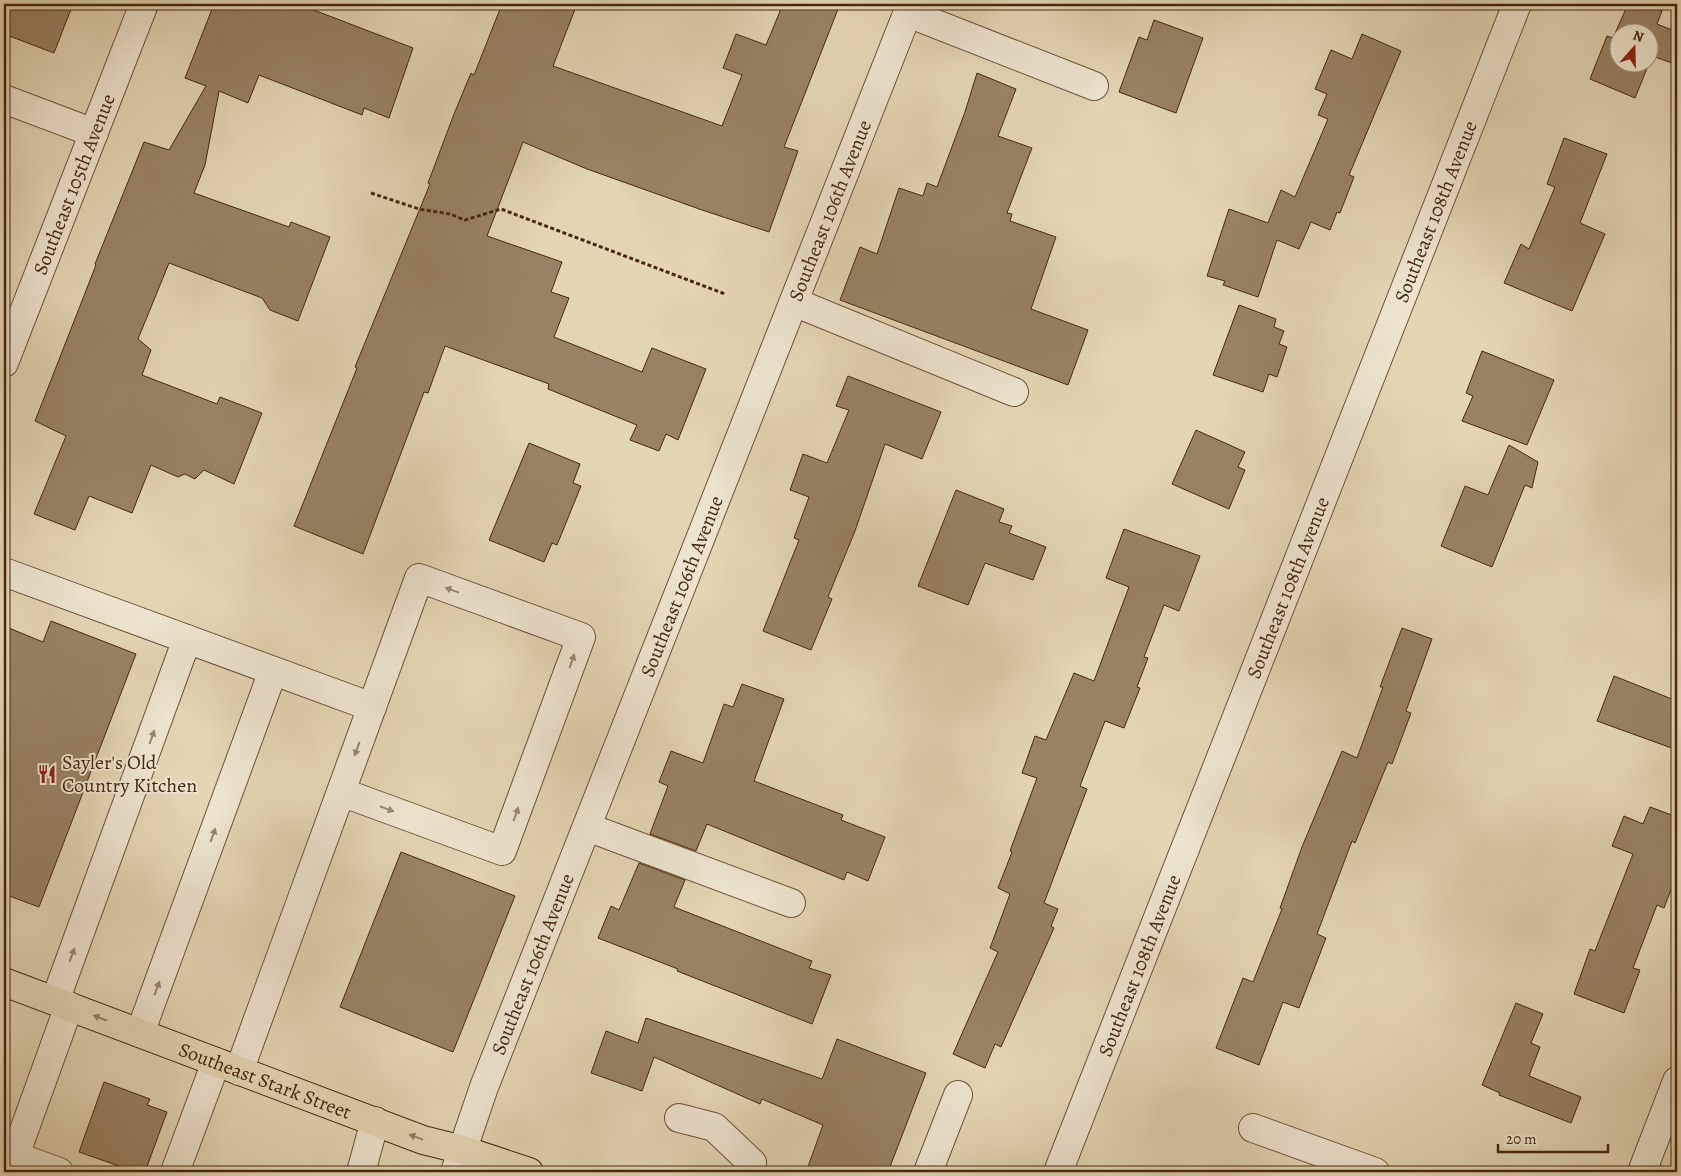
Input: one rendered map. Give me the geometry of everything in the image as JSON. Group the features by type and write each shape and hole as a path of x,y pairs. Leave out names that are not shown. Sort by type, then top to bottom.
{"main road":[{"name":"Southeast Stark Street","path":"4,982 375,1121 423,1140 459,1161 529,1172"}],"street":[{"name":"Southeast 105th Avenue","path":"4,362 144,4"},
{"name":"Southeast 108th Avenue","path":"1058,1172 1517,4"},
{"path":"910,8 1094,86"},
{"name":"Southeast 106th Avenue","path":"459,1161 484,1087 910,8"},
{"path":"4,99 94,133"},
{"path":"794,302 1014,392"},
{"path":"4,572 372,707"},
{"path":"175,1172 228,1066 341,792 419,578 581,637 502,851 341,792"},
{"path":"59,1172 12,1164 62,1004 188,640"},
{"path":"140,1033 273,671"},
{"path":"587,827 791,903"},
{"path":"1642,1172 1677,1081"},
{"path":"928,1172 958,1095"},
{"path":"680,1118 714,1128 752,1163 749,1172"},
{"path":"361,1172 375,1121"},
{"path":"1253,1128 1375,1172"}],"path":[{"path":"371,193 419,209 450,214 465,220 501,209 725,294"}],"building":[{"path":"4,4 73,4 54,53 4,34"},
{"path":"214,4 298,4 413,48 389,118 364,108 362,115 259,75 248,103 219,91 205,165 194,193 289,227 291,222 330,237 298,321 270,310 262,298 169,263 138,339 151,350 142,375 217,404 220,397 262,413 234,484 204,470 195,479 185,474 178,477 151,465 132,513 89,496 75,530 34,514 66,436 35,421 144,142 169,150 206,86 185,78"},
{"path":"502,4 577,4 553,66 722,126 742,75 723,68 736,34 766,45 783,4 840,4 784,147 798,151 769,232 587,169 523,142 487,236 562,262 551,292 569,298 554,337 642,372 652,348 706,369 678,440 666,434 659,451 630,440 637,425 548,389 549,384 445,346 428,393 424,392 363,554 294,526 357,368 355,367 430,184 428,183 454,114 471,73 474,75"},
{"path":"1628,4 1643,4 1662,11 1658,22 1620,22"},
{"path":"1154,20 1203,38 1176,113 1119,92 1139,37 1147,40"},
{"path":"1658,24 1677,32 1677,47 1672,63 1658,58"},
{"path":"1362,34 1401,51 1349,175 1354,177 1340,213 1337,212 1330,230 1311,222 1299,249 1277,240 1258,297 1223,285 1225,281 1207,276 1229,209 1268,223 1281,190 1295,197 1328,119 1318,115 1327,94 1315,89 1331,50 1352,59"},
{"path":"1607,36 1608,72 1646,72 1635,98 1590,79"},
{"path":"977,73 1016,89 998,136 1032,148 1007,213 1012,214 1010,221 1056,237 1031,309 1088,330 1068,385 840,300 860,247 877,254 899,188 923,196 927,183 937,187 965,112"},
{"path":"1564,138 1607,154 1580,223 1605,234 1572,311 1504,283 1521,244 1529,249 1555,187 1547,184"},
{"path":"1239,305 1276,319 1274,327 1284,331 1279,344 1287,347 1277,377 1269,374 1263,392 1213,375"},
{"path":"1482,351 1554,380 1527,445 1462,421 1473,396 1466,393"},
{"path":"848,376 941,412 922,459 885,444 855,531 828,597 832,599 811,650 763,631 799,540 794,538 809,497 790,490 803,454 827,463 849,410 836,406"},
{"path":"1196,430 1245,452 1238,467 1245,470 1229,509 1172,484"},
{"path":"529,443 580,464 573,483 581,486 557,545 552,543 544,562 489,540"},
{"path":"1509,445 1538,462 1532,488 1525,485 1492,567 1441,546 1465,486 1488,495"},
{"path":"956,490 1004,509 999,522 1012,526 1009,533 1046,547 1033,580 985,563 968,605 918,586"},
{"path":"1124,529 1200,556 1179,611 1164,605 1144,657 1148,658 1137,687 1140,688 1124,728 1105,721 1080,786 1087,789 1044,903 1058,909 1051,926 1054,928 1001,1047 995,1044 985,1068 953,1054 998,952 990,948 1010,894 998,888 1037,778 1022,773 1035,736 1046,740 1074,673 1094,681 1129,587 1106,578"},
{"name":"Sayler's Old Country Kitchen","path":"51,621 136,654 39,907 4,894 4,626 43,642"},
{"path":"1402,628 1432,639 1406,711 1411,713 1392,764 1388,762 1355,843 1352,841 1317,934 1326,938 1299,1008 1283,1002 1259,1065 1216,1048 1243,978 1253,982 1282,909 1280,908 1302,847 1342,751 1357,758"},
{"path":"1614,676 1677,701 1677,750 1597,721"},
{"path":"742,684 784,699 754,781 843,815 841,820 885,837 868,881 847,872 844,880 707,824 696,851 650,834 668,786 659,782 671,751 703,763 724,704 733,707"},
{"path":"1650,807 1677,817 1677,874 1664,908 1657,905 1633,968 1640,970 1624,1013 1574,994 1590,949 1595,951 1633,854 1612,846 1624,816 1643,824"},
{"path":"401,852 515,896 453,1052 340,1007"},
{"path":"639,863 685,880 674,907 812,961 809,968 831,975 812,1024 598,938 611,906 619,910"},
{"path":"1516,1003 1543,1014 1531,1043 1540,1047 1529,1076 1581,1097 1571,1123 1499,1095 1500,1093 1482,1085"},
{"path":"646,1018 822,1079 837,1039 926,1073 888,1172 806,1172 823,1125 762,1099 760,1104 654,1057 642,1091 591,1073 606,1031 638,1043"},
{"path":"104,1082 150,1099 147,1105 167,1112 145,1172 136,1172 79,1152"}],"place":[{"name":"Sayler's Old Country Kitchen","path":"47,774"}]}
